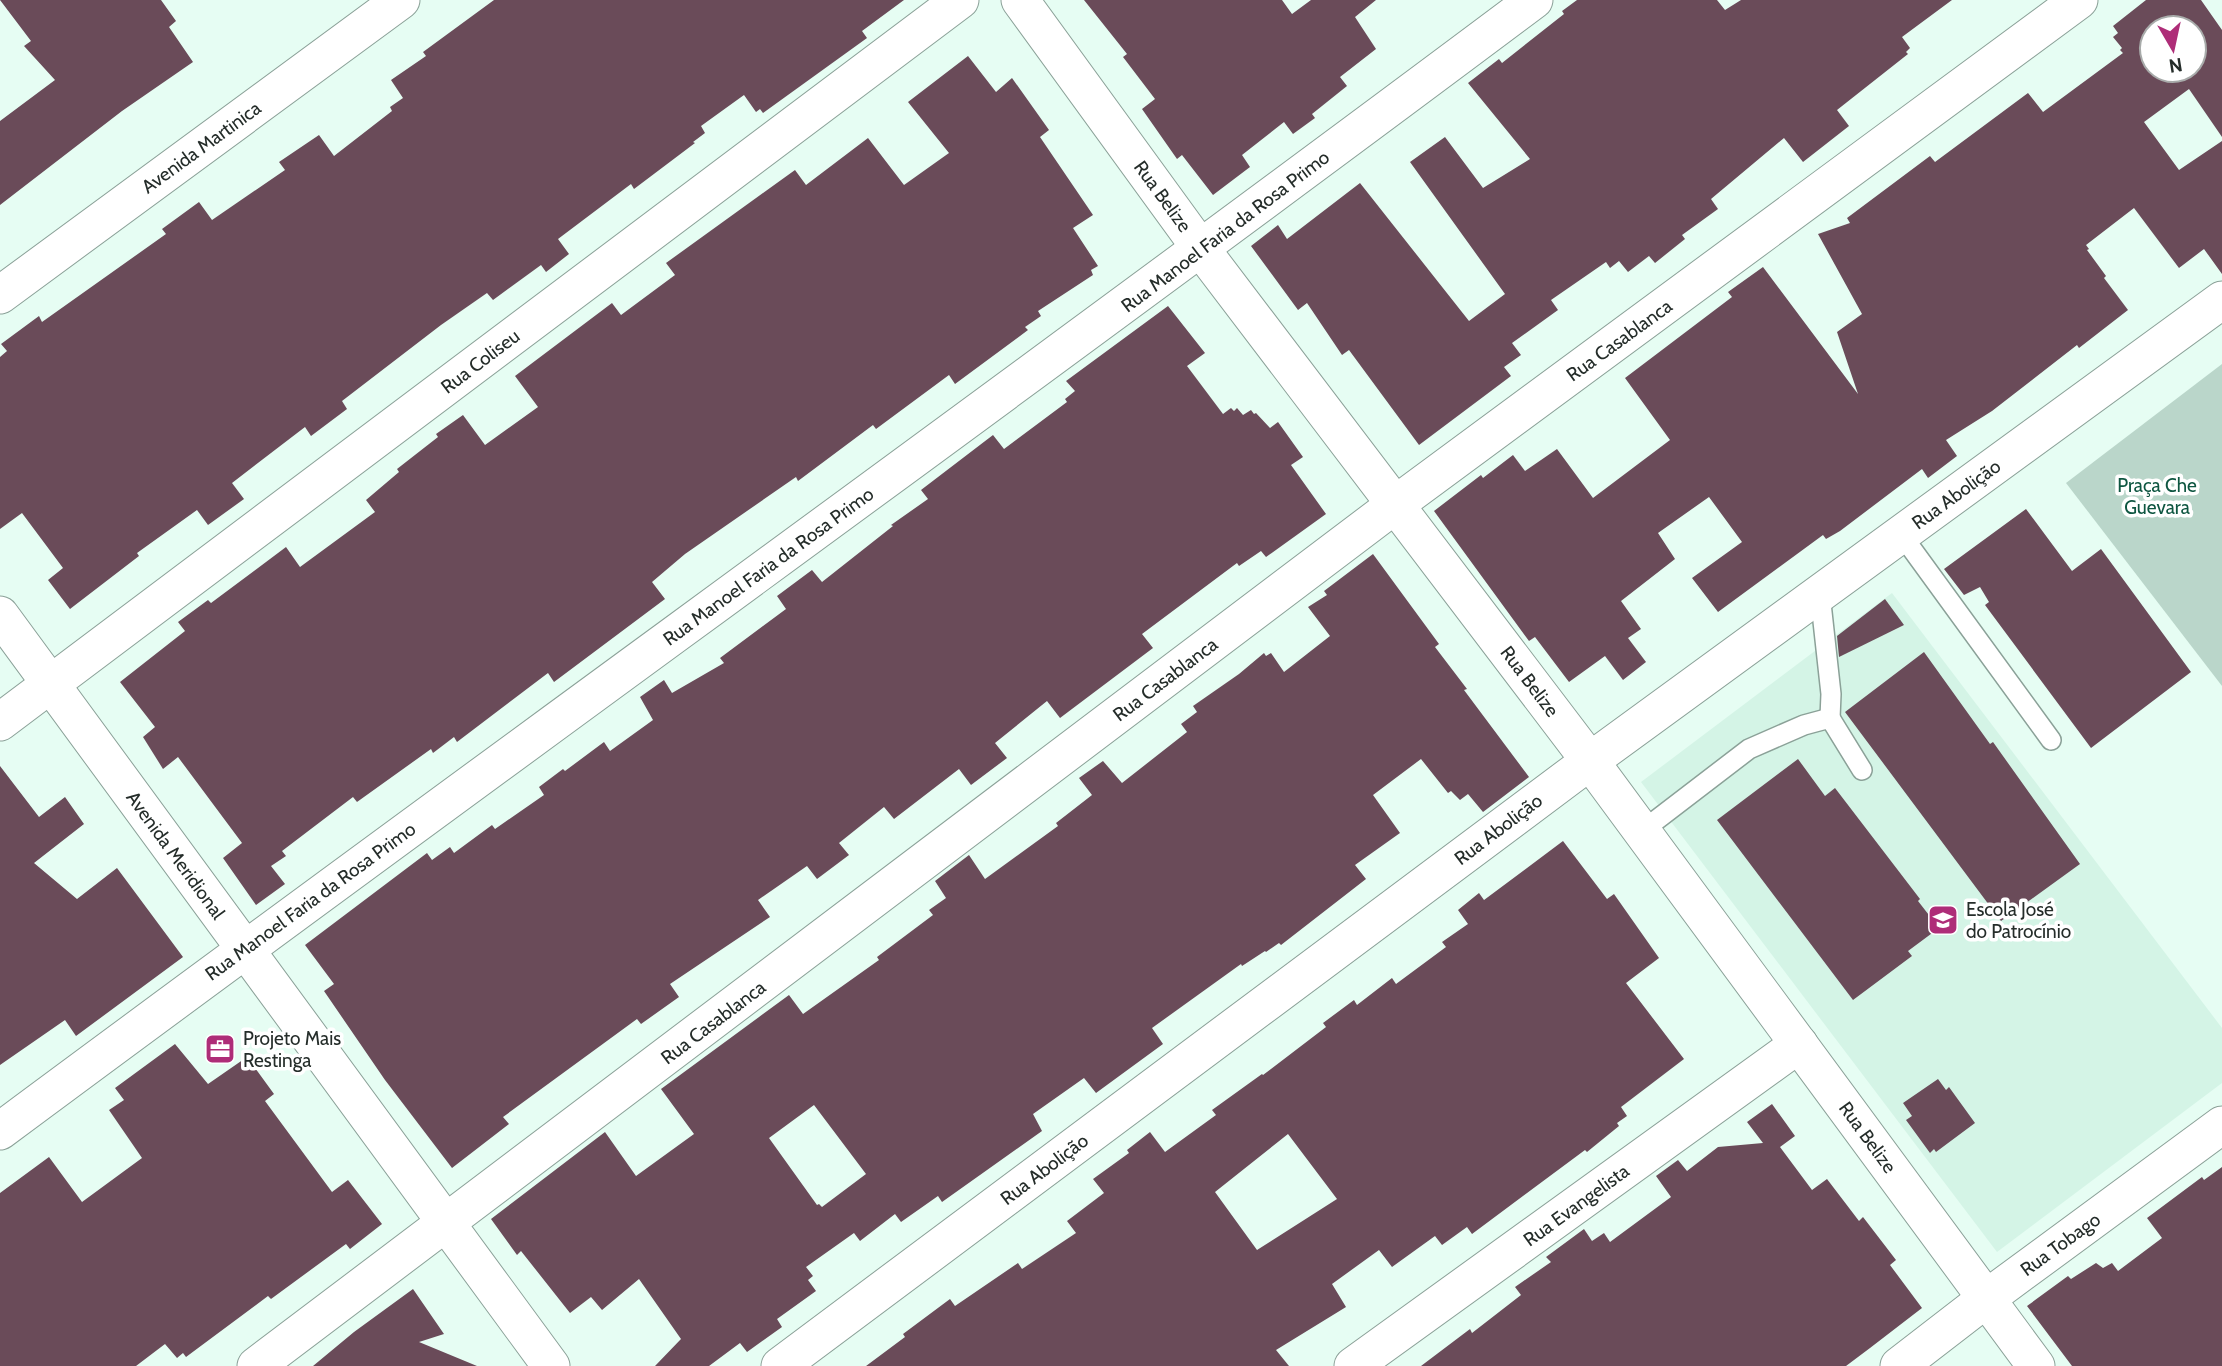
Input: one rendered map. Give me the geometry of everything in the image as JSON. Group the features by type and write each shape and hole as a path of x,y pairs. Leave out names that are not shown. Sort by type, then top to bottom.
{"street":[{"name":"Avenida Martinica","path":"0,295 401,0"},
{"name":"Rua Coliseu","path":"0,722 960,0"},
{"name":"Rua Belize","path":"1020,0 1201,249 1590,761 2036,1366"},
{"name":"Rua Manoel Faria da Rosa Primo","path":"0,1130 1201,249 1534,0"},
{"name":"Rua Casablanca","path":"257,1366 1396,504 2079,0"},
{"name":"Rua Abolição","path":"780,1366 1590,761 2222,300"},
{"name":"Avenida Meridional","path":"0,615 551,1366"},
{"name":"Rua Evangelista","path":"1353,1366 1799,1044"},
{"name":"Rua Tobago","path":"1899,1366 2222,1125"}],"lane":[{"path":"1901,534 2051,740"},
{"path":"1820,594 1831,694 1830,719 1862,770"},
{"path":"1642,831 1749,749 1804,725 1830,719"}],"shaded area":[{"name":"Escola José do Patrocínio","path":"1892,593 2222,1028 2222,1083 1997,1252 1641,782"}],"green space":[{"name":"Praça Che Guevara","path":"2222,364 2222,686 2066,483"}],"building":[{"path":"0,0 161,0 176,21 169,27 193,62 122,111 0,205 0,121 55,80 24,46 31,41"},
{"path":"494,0 904,0 862,31 867,38 763,113 760,109 756,112 744,95 701,126 705,133 693,142 695,143 634,189 631,184 558,239 569,254 546,272 541,265 493,300 487,293 441,325 342,401 347,409 311,436 305,427 232,483 244,499 208,525 197,510 137,553 139,556 70,609 48,580 63,568 22,513 0,529 0,357 7,351 1,344 39,316 42,322 166,234 162,229 199,202 212,220 285,170 279,162 319,135 334,156 392,111 390,107 403,98 391,80 426,56 423,52"},
{"path":"1084,0 1282,0 1292,14 1311,0 1376,0 1355,17 1376,49 1340,77 1347,86 1312,114 1315,118 1293,134 1284,122 1242,155 1250,167 1213,195 1182,155 1177,159 1142,109 1155,99 1123,57 1127,54"},
{"path":"1577,0 1717,0 1725,10 1741,0 1952,0 1902,37 1910,48 1906,52 1908,54 1837,110 1849,126 1803,162 1784,138 1711,199 1718,209 1682,235 1685,239 1655,263 1649,256 1628,272 1619,261 1610,268 1606,262 1551,300 1558,310 1512,343 1521,355 1504,367 1511,376 1419,445 1349,350 1342,355 1307,303 1298,310 1251,246 1278,225 1287,239 1360,183 1469,321 1505,294 1410,162 1445,137 1483,188 1530,159 1468,83 1499,59 1502,63 1564,14 1562,11"},
{"path":"2146,0 2201,0 2222,30 2222,137 2189,89 2144,122 2179,170 2222,141 2222,274 2204,249 2179,268 2134,208 2086,245 2106,276 2104,278 2128,310 2079,348 2077,345 1992,411 1946,440 1957,456 1928,478 1922,469 1840,531 1826,539 1823,535 1718,612 1692,578 1742,542 1709,497 1658,533 1675,559 1621,601 1641,629 1628,638 1646,662 1623,680 1605,656 1569,682 1535,637 1529,641 1434,511 1481,475 1483,478 1513,455 1525,471 1557,449 1593,498 1670,440 1625,378 1732,297 1728,292 1763,267 1858,394 1837,332 1862,314 1818,234 1850,223 1847,218 1930,156 1935,162 2028,93 2043,112 2123,53 2113,37 2118,33 2113,26"},
{"path":"968,56 996,92 1012,78 1049,130 1040,137 1093,215 1073,228 1098,266 1091,270 1093,275 1038,311 1041,316 1025,327 1028,330 955,384 949,375 876,429 873,425 798,481 796,477 685,554 652,582 665,599 554,682 548,673 457,742 454,737 433,753 431,749 357,802 353,797 282,851 286,856 271,866 285,884 256,905 223,858 242,843 178,757 163,769 143,737 155,727 120,682 185,631 178,622 208,600 211,603 286,547 300,567 375,512 366,500 399,472 397,469 438,437 436,434 463,415 485,445 538,407 515,376 612,303 621,315 675,275 666,263 795,170 806,185 868,138 904,185 949,153 908,102"},
{"path":"1168,306 1205,353 1187,366 1223,414 1231,408 1234,411 1237,408 1243,415 1251,410 1270,428 1278,422 1303,457 1291,465 1326,514 1266,557 1261,551 1239,566 1237,563 1142,634 1153,648 1060,718 1047,701 995,743 1007,758 971,785 959,769 894,819 884,807 839,843 849,855 817,879 807,866 758,900 770,917 670,984 679,997 641,1024 637,1019 503,1117 509,1124 452,1168 385,1080 324,991 334,984 305,945 427,853 432,860 450,847 454,853 492,825 495,829 544,795 539,787 563,769 565,771 604,742 610,751 653,720 640,697 664,680 672,693 724,663 720,658 786,609 777,596 812,570 822,582 893,526 891,525 928,499 921,490 993,435 1004,449 1067,402 1065,399 1075,391 1066,381"},
{"path":"2026,509 2072,571 2101,549 2191,672 2091,748 1985,605 1989,602 1980,587 1964,595 1944,569"},
{"path":"1373,554 1439,644 1435,647 1467,689 1464,690 1529,777 1483,812 1468,794 1460,800 1451,791 1448,793 1421,759 1373,795 1400,833 1355,865 1366,879 1281,945 1279,943 1242,966 1241,964 1152,1028 1163,1044 1096,1093 1084,1078 1033,1114 1042,1131 942,1202 938,1196 901,1222 895,1214 860,1241 854,1233 806,1267 813,1276 808,1280 816,1291 777,1319 782,1327 747,1352 740,1343 709,1366 655,1366 681,1339 639,1279 602,1310 591,1297 570,1313 521,1251 517,1255 491,1219 605,1132 636,1176 694,1134 661,1089 789,995 803,1014 879,960 877,957 933,915 929,910 946,898 935,881 969,855 985,879 1058,826 1056,823 1092,795 1079,778 1103,761 1122,783 1187,732 1181,724 1197,712 1193,706 1264,653 1266,656 1271,653 1284,672 1330,636 1308,607 1327,595 1324,591","holes":["814,1105 866,1174 822,1207 817,1205 769,1138"]},
{"path":"1885,599 1904,625 1839,657 1837,636"},
{"path":"1924,652 1990,744 1993,742 2080,864 2001,921 1845,712"},
{"path":"1798,759 1825,796 1835,788 1939,928 1908,951 1912,956 1853,1000 1717,820"},
{"path":"0,766 39,817 65,797 84,824 34,863 77,899 117,868 183,957 76,1036 65,1020 0,1065"},
{"path":"1563,841 1607,899 1614,894 1659,958 1626,983 1684,1059 1621,1107 1627,1116 1587,1152 1585,1150 1472,1234 1467,1227 1442,1245 1435,1236 1392,1267 1379,1250 1332,1284 1346,1307 1276,1350 1289,1366 866,1366 950,1299 955,1306 1018,1263 1022,1269 1076,1233 1067,1221 1104,1193 1093,1179 1129,1153 1127,1150 1150,1132 1165,1152 1216,1115 1212,1110 1326,1027 1323,1023 1354,1000 1357,1005 1392,978 1396,984 1446,947 1442,942 1468,924 1458,910 1479,893 1484,900","holes":["1288,1134 1337,1199 1257,1250 1215,1192"]},
{"path":"175,1044 208,1084 247,1057 274,1094 265,1101 332,1192 348,1180 382,1224 350,1249 346,1244 271,1299 268,1296 186,1357 183,1353 177,1358 165,1344 136,1366 0,1366 0,1193 49,1157 82,1202 142,1158 109,1110 124,1100 115,1088"},
{"path":"1938,1079 1946,1090 1949,1087 1975,1123 1936,1152 1934,1149 1930,1153 1906,1120 1912,1116 1903,1103"},
{"path":"1772,1104 1795,1136 1780,1147 1812,1190 1827,1179 1859,1221 1863,1217 1896,1260 1890,1265 1922,1308 1846,1366 1421,1366 1470,1329 1472,1333 1521,1295 1515,1287 1551,1262 1546,1257 1584,1229 1592,1241 1604,1233 1610,1242 1671,1197 1656,1176 1678,1160 1687,1171 1718,1147 1763,1143 1747,1122"},
{"path":"2222,1167 2222,1366 2072,1366 2027,1306 2068,1276 2071,1279 2096,1263 2103,1268 2112,1263 2118,1271 2162,1238 2147,1218 2202,1177 2204,1180"},
{"path":"413,1289 444,1334 419,1342 477,1366 313,1366 354,1332"}],"place":[{"name":"Escola José do Patrocínio","path":"1943,920"},
{"name":"Projeto Mais Restinga","path":"220,1049"}]}
